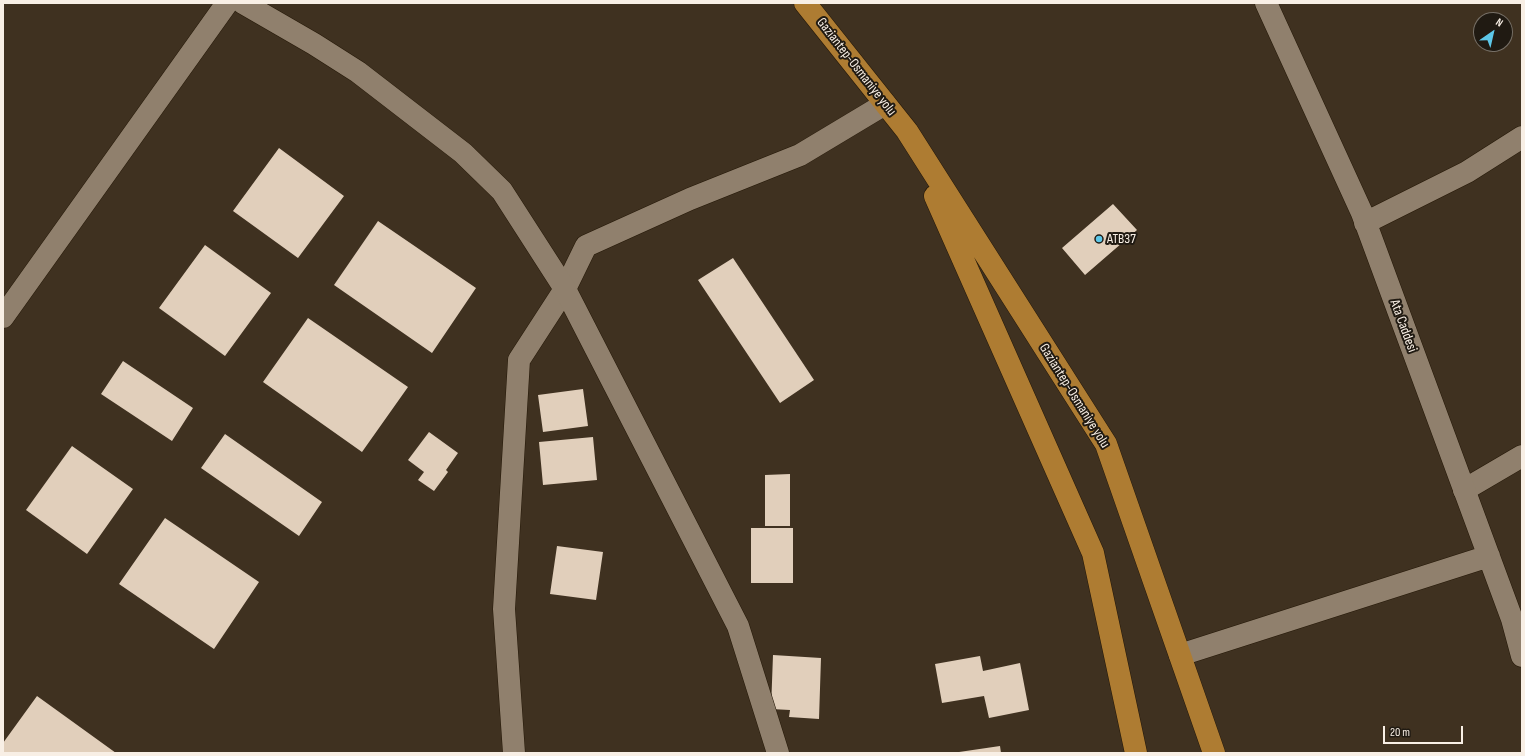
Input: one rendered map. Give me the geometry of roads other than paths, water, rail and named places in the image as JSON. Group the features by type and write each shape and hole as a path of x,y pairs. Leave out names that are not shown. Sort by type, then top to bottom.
{"highway":[{"name":"Gaziantep-Osmaniye yolu","path":"805,3 906,131 1106,444 1214,753"},
{"name":"Gaziantep-Osmaniye yolu","path":"906,131 1093,553 1136,753"}],"street":[{"path":"3,318 227,3"},
{"path":"243,3 314,44 358,72 463,153 502,191 565,289 738,626 778,753"},
{"name":"Ata Caddesi","path":"1266,3 1365,223 1512,619 1522,656"},
{"path":"514,753 504,609 520,360 565,289 586,246 690,199 800,155 885,104"},
{"path":"1365,223 1468,172 1522,137"},
{"path":"1464,490 1522,456"},
{"path":"1180,655 1489,556"}],"place":[{"name":"ATB37","path":"1099,239"}]}
